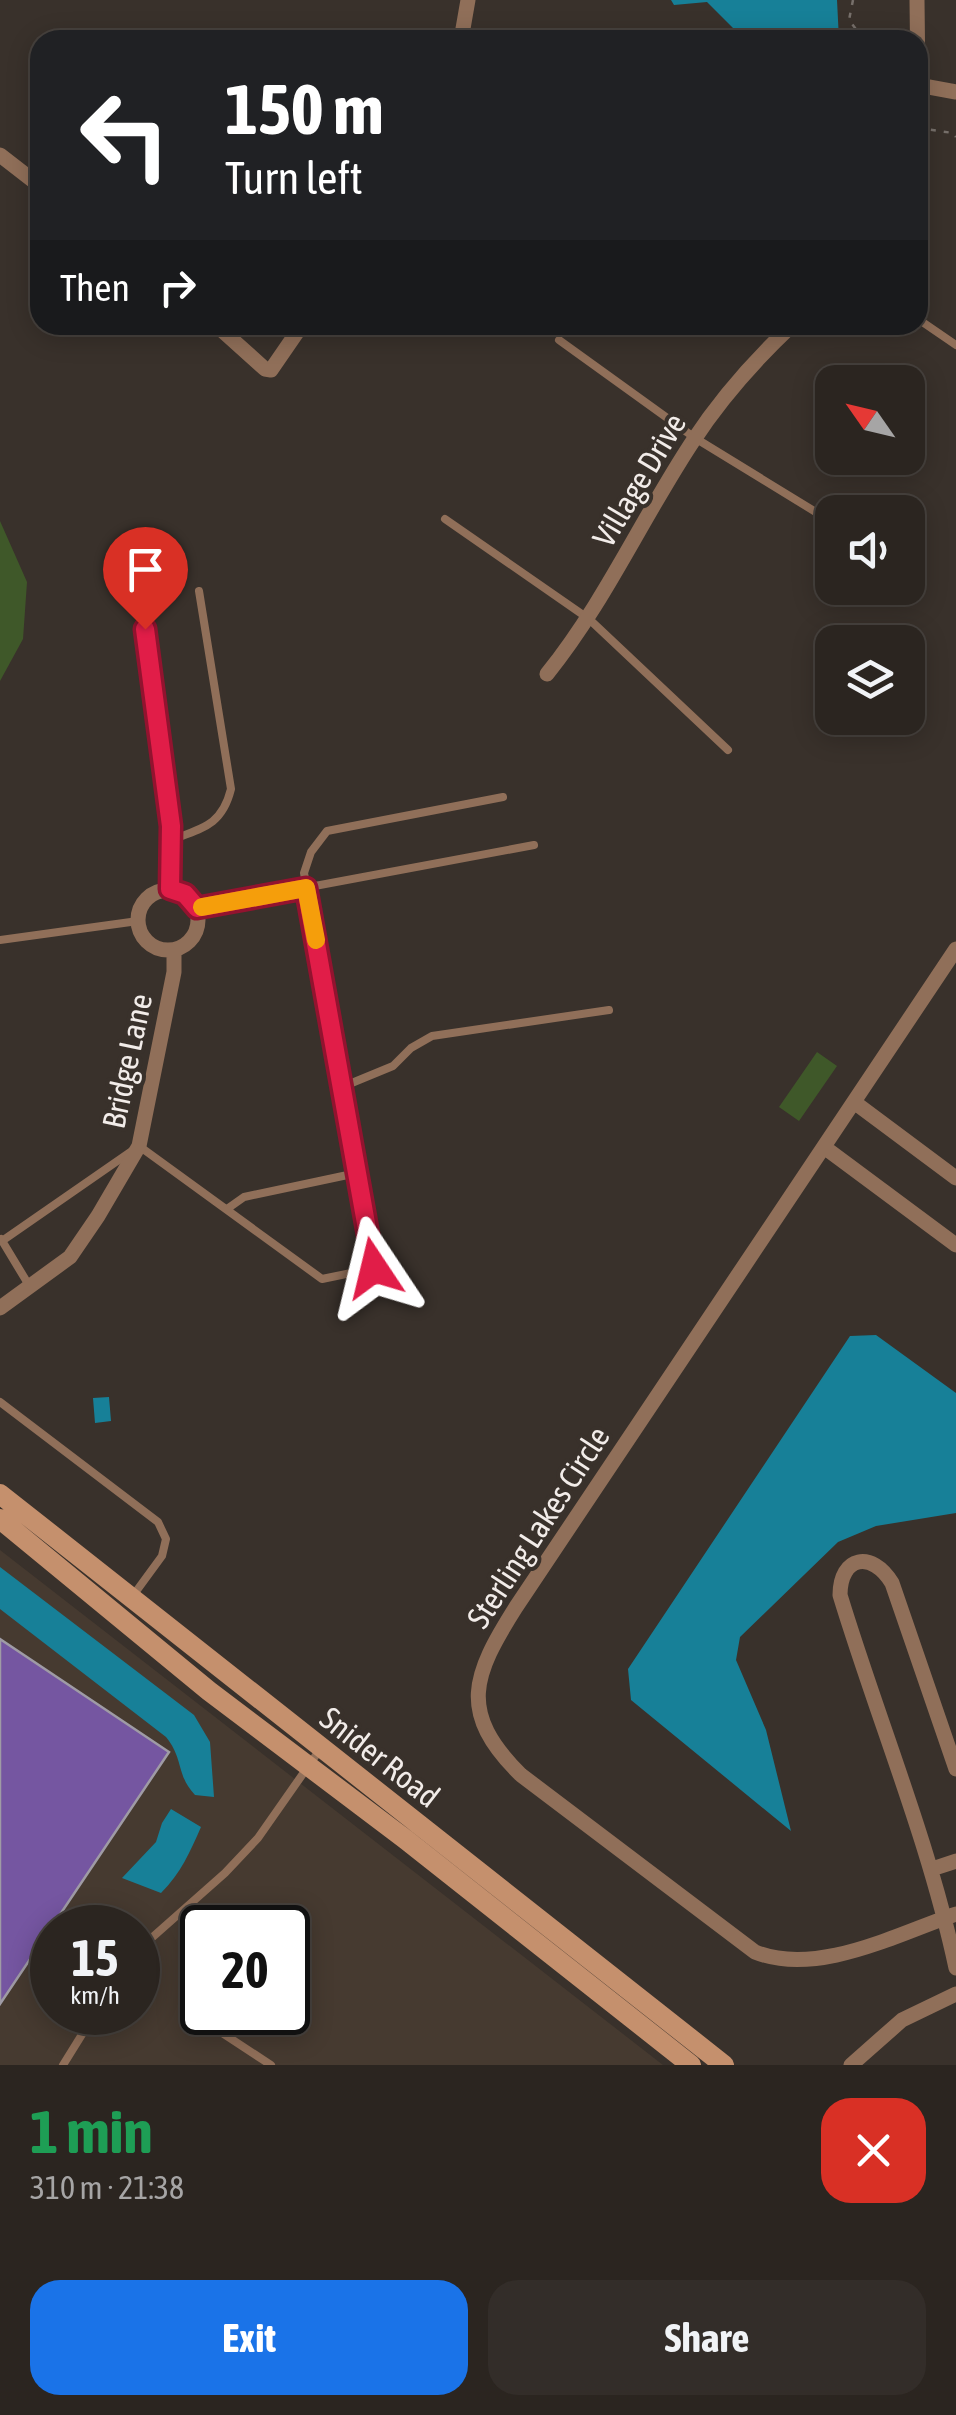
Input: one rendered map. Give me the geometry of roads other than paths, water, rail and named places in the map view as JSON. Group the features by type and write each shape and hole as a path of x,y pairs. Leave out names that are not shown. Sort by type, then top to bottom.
{"street":[{"path":"462,30 468,0"},
{"path":"917,0 917,30"},
{"path":"928,87 956,92"},
{"path":"0,155 30,178"},
{"path":"227,335 271,370 295,335"},
{"name":"Village Drive","path":"547,674 589,619 695,438 727,394 783,335"},
{"path":"145,629 170,840 170,889"},
{"path":"138,921 145,900 159,890 185,894 197,908"},
{"name":"Bridge Lane","path":"138,921 149,944 174,950 196,933 197,908"},
{"name":"Sterling Lakes Circle","path":"951,1916 830,1957 779,1960 755,1952 521,1775 488,1736 480,1712 478,1687 489,1650 956,949"},
{"name":"Bridge Lane","path":"0,1308 70,1257 139,1146 174,972 174,950"},
{"path":"854,1102 956,1178"},
{"path":"824,1147 956,1245"},
{"name":"Snider Road","path":"0,1494 132,1597 314,1756 691,2065"},
{"name":"Snider Road","path":"0,1519 210,1690 314,1756 724,2065"},
{"path":"956,1769 892,1583 873,1562 858,1561 846,1569 840,1582 840,1596 870,1693 951,1916 956,1968"},
{"path":"932,1869 956,1861"},
{"path":"852,2065 902,2020 956,1994"}],"lane":[{"path":"928,326 956,345"},
{"path":"558,340 695,438 815,512"},
{"path":"445,519 589,619 728,750"},
{"path":"170,840 208,826 226,808 231,789 199,591"},
{"path":"30,1287 1,1240 139,1146 322,1278 374,1268 304,874 312,852 327,831 502,797"},
{"path":"197,908 534,845"},
{"path":"0,940 138,921"},
{"path":"342,1087 393,1066 411,1048 432,1036 610,1010"},
{"path":"226,1209 244,1197 358,1173"},
{"path":"0,1402 158,1522 166,1539 162,1556 132,1597"},
{"path":"160,1931 258,1838 314,1756"},
{"path":"63,2065 82,2035"},
{"path":"225,2035 271,2065"}],"water":[{"path":"671,0 837,0 838,30 735,30 707,2 674,5"},
{"path":"876,1335 956,1393 956,1513 876,1526 838,1542 740,1637 736,1660 766,1730 791,1831 631,1700 628,1669 850,1336"},
{"path":"109,1397 111,1421 95,1423 93,1398"},
{"path":"0,1567 194,1715 210,1742 214,1797 195,1795 189,1788 166,1737 0,1609"},
{"path":"171,1809 201,1827 174,1878 161,1893 122,1878 156,1842"}]}
